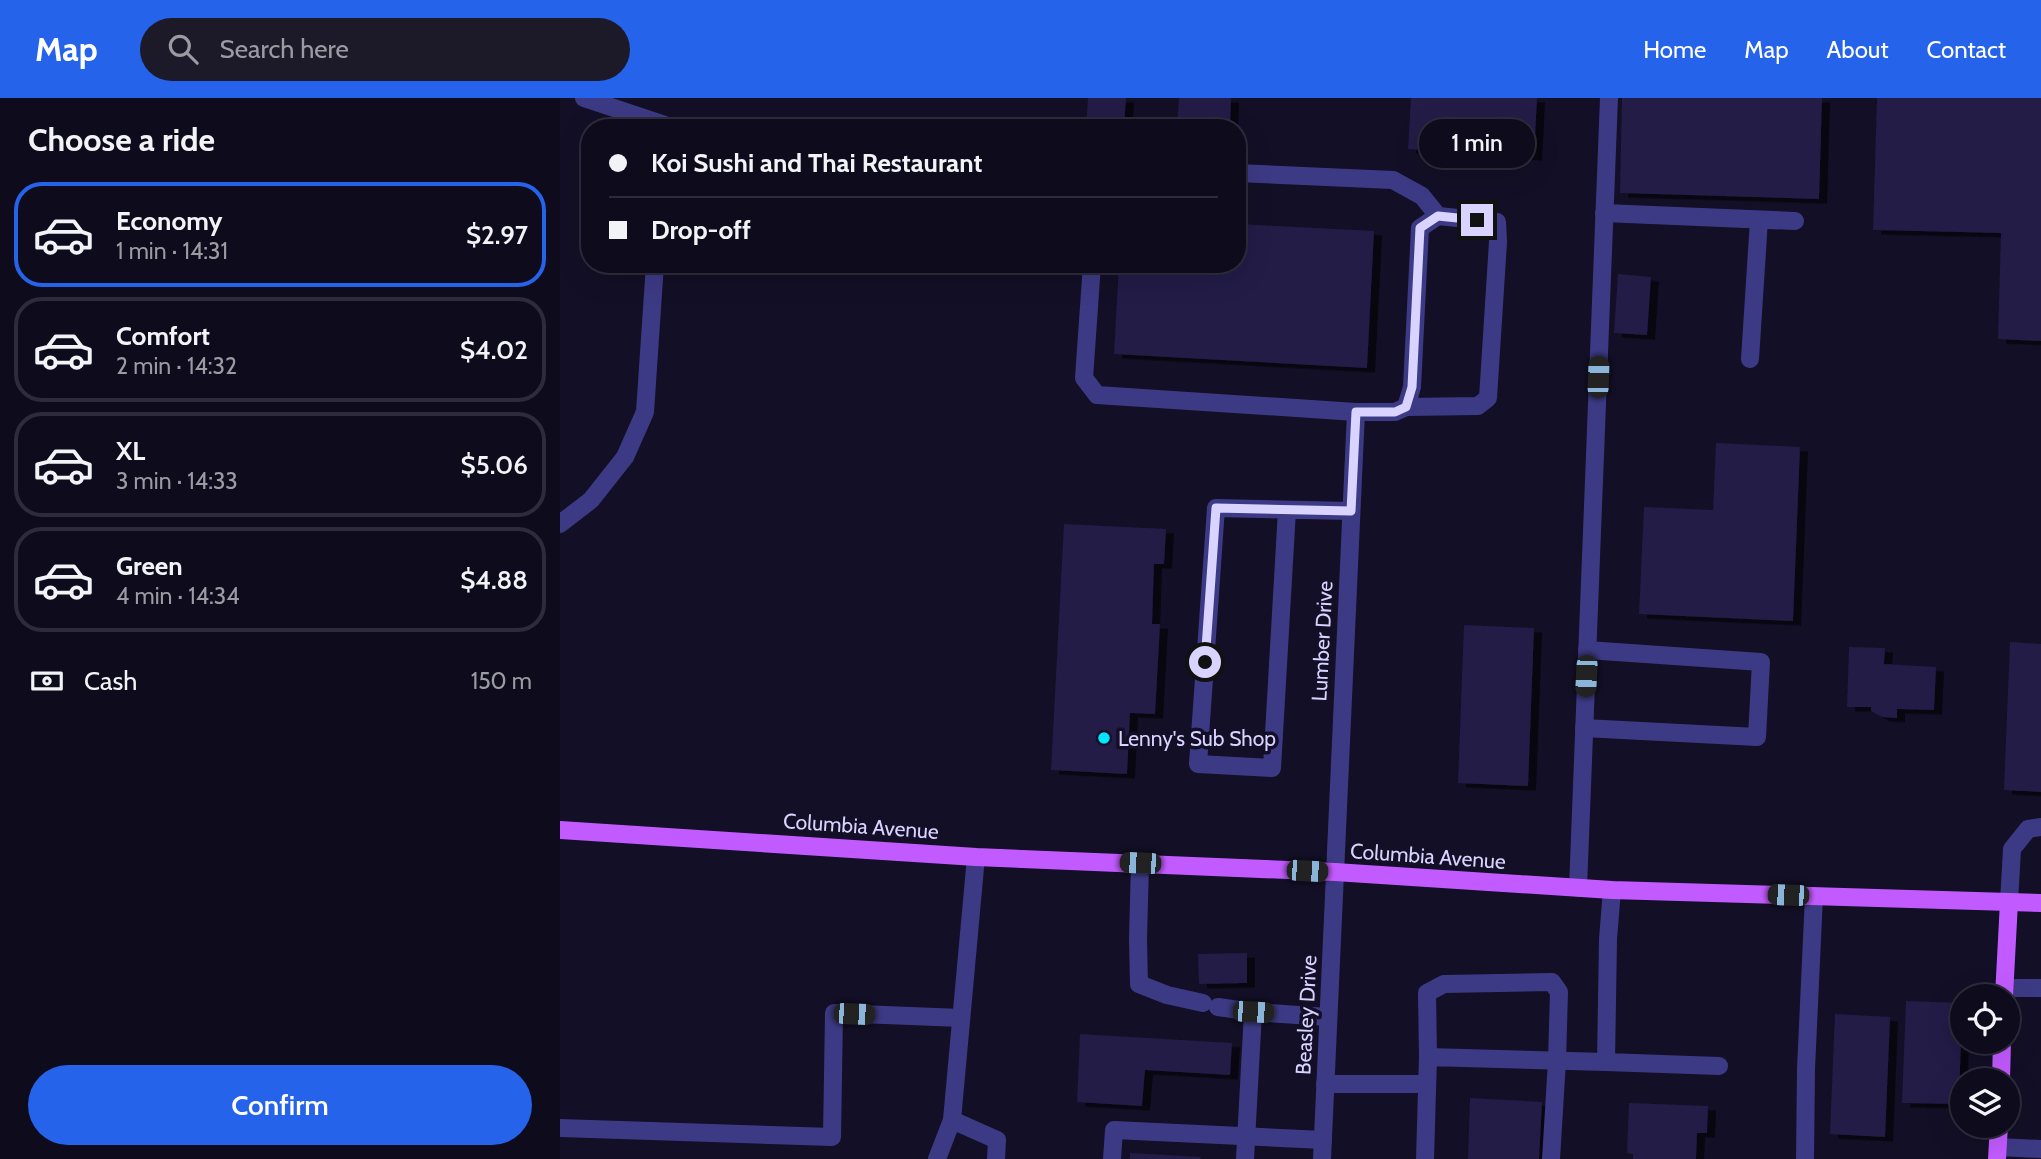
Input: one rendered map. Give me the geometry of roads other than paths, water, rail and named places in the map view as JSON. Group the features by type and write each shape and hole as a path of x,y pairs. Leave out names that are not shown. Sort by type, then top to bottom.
{"main road":[{"name":"Columbia Avenue","path":"560,830 976,857 1335,872 1612,890 2041,903"},
{"path":"2004,984 2009,902"}],"street":[{"path":"584,98 647,119"},
{"path":"1578,888 1609,98"},
{"path":"1246,173 1393,180 1422,195 1438,216"},
{"path":"1604,213 1795,221"},
{"path":"1091,273 1084,378 1097,396 1356,412 1395,412 1406,407 1478,406 1488,398 1497,222 1438,216 1420,228 1412,387 1406,407"},
{"path":"1750,359 1759,219"},
{"path":"560,524 591,500 625,457 645,411 655,273"},
{"name":"Lumber Drive","path":"1335,872 1356,412"},
{"path":"1287,510 1272,768 1198,764 1216,508 1351,511"},
{"path":"1584,728 1758,737 1761,662 1587,650"},
{"path":"2009,902 2012,849 2028,829 2041,827"},
{"path":"937,1159 952,1120 976,857"},
{"path":"1140,863 1139,984 1167,995 1211,1005 1253,1012 1328,1017"},
{"name":"Beasley Drive","path":"1322,1159 1335,872"},
{"path":"1606,1062 1608,939 1612,890"},
{"path":"1805,1159 1814,896"},
{"path":"1425,1159 1427,993 1444,984 1552,982 1559,992 1551,1159"},
{"path":"2020,990 2041,988"},
{"path":"1245,1159 1253,1012"},
{"path":"560,1128 832,1137 834,1013 961,1018"},
{"path":"1428,1057 1719,1066"},
{"path":"1325,1084 1427,1084"},
{"path":"952,1120 997,1140 996,1159"},
{"path":"1112,1159 1114,1130 1323,1140"},
{"path":"1997,1153 2041,1149"}],"place":[{"name":"Lenny's Sub Shop","path":"1104,738"}]}
